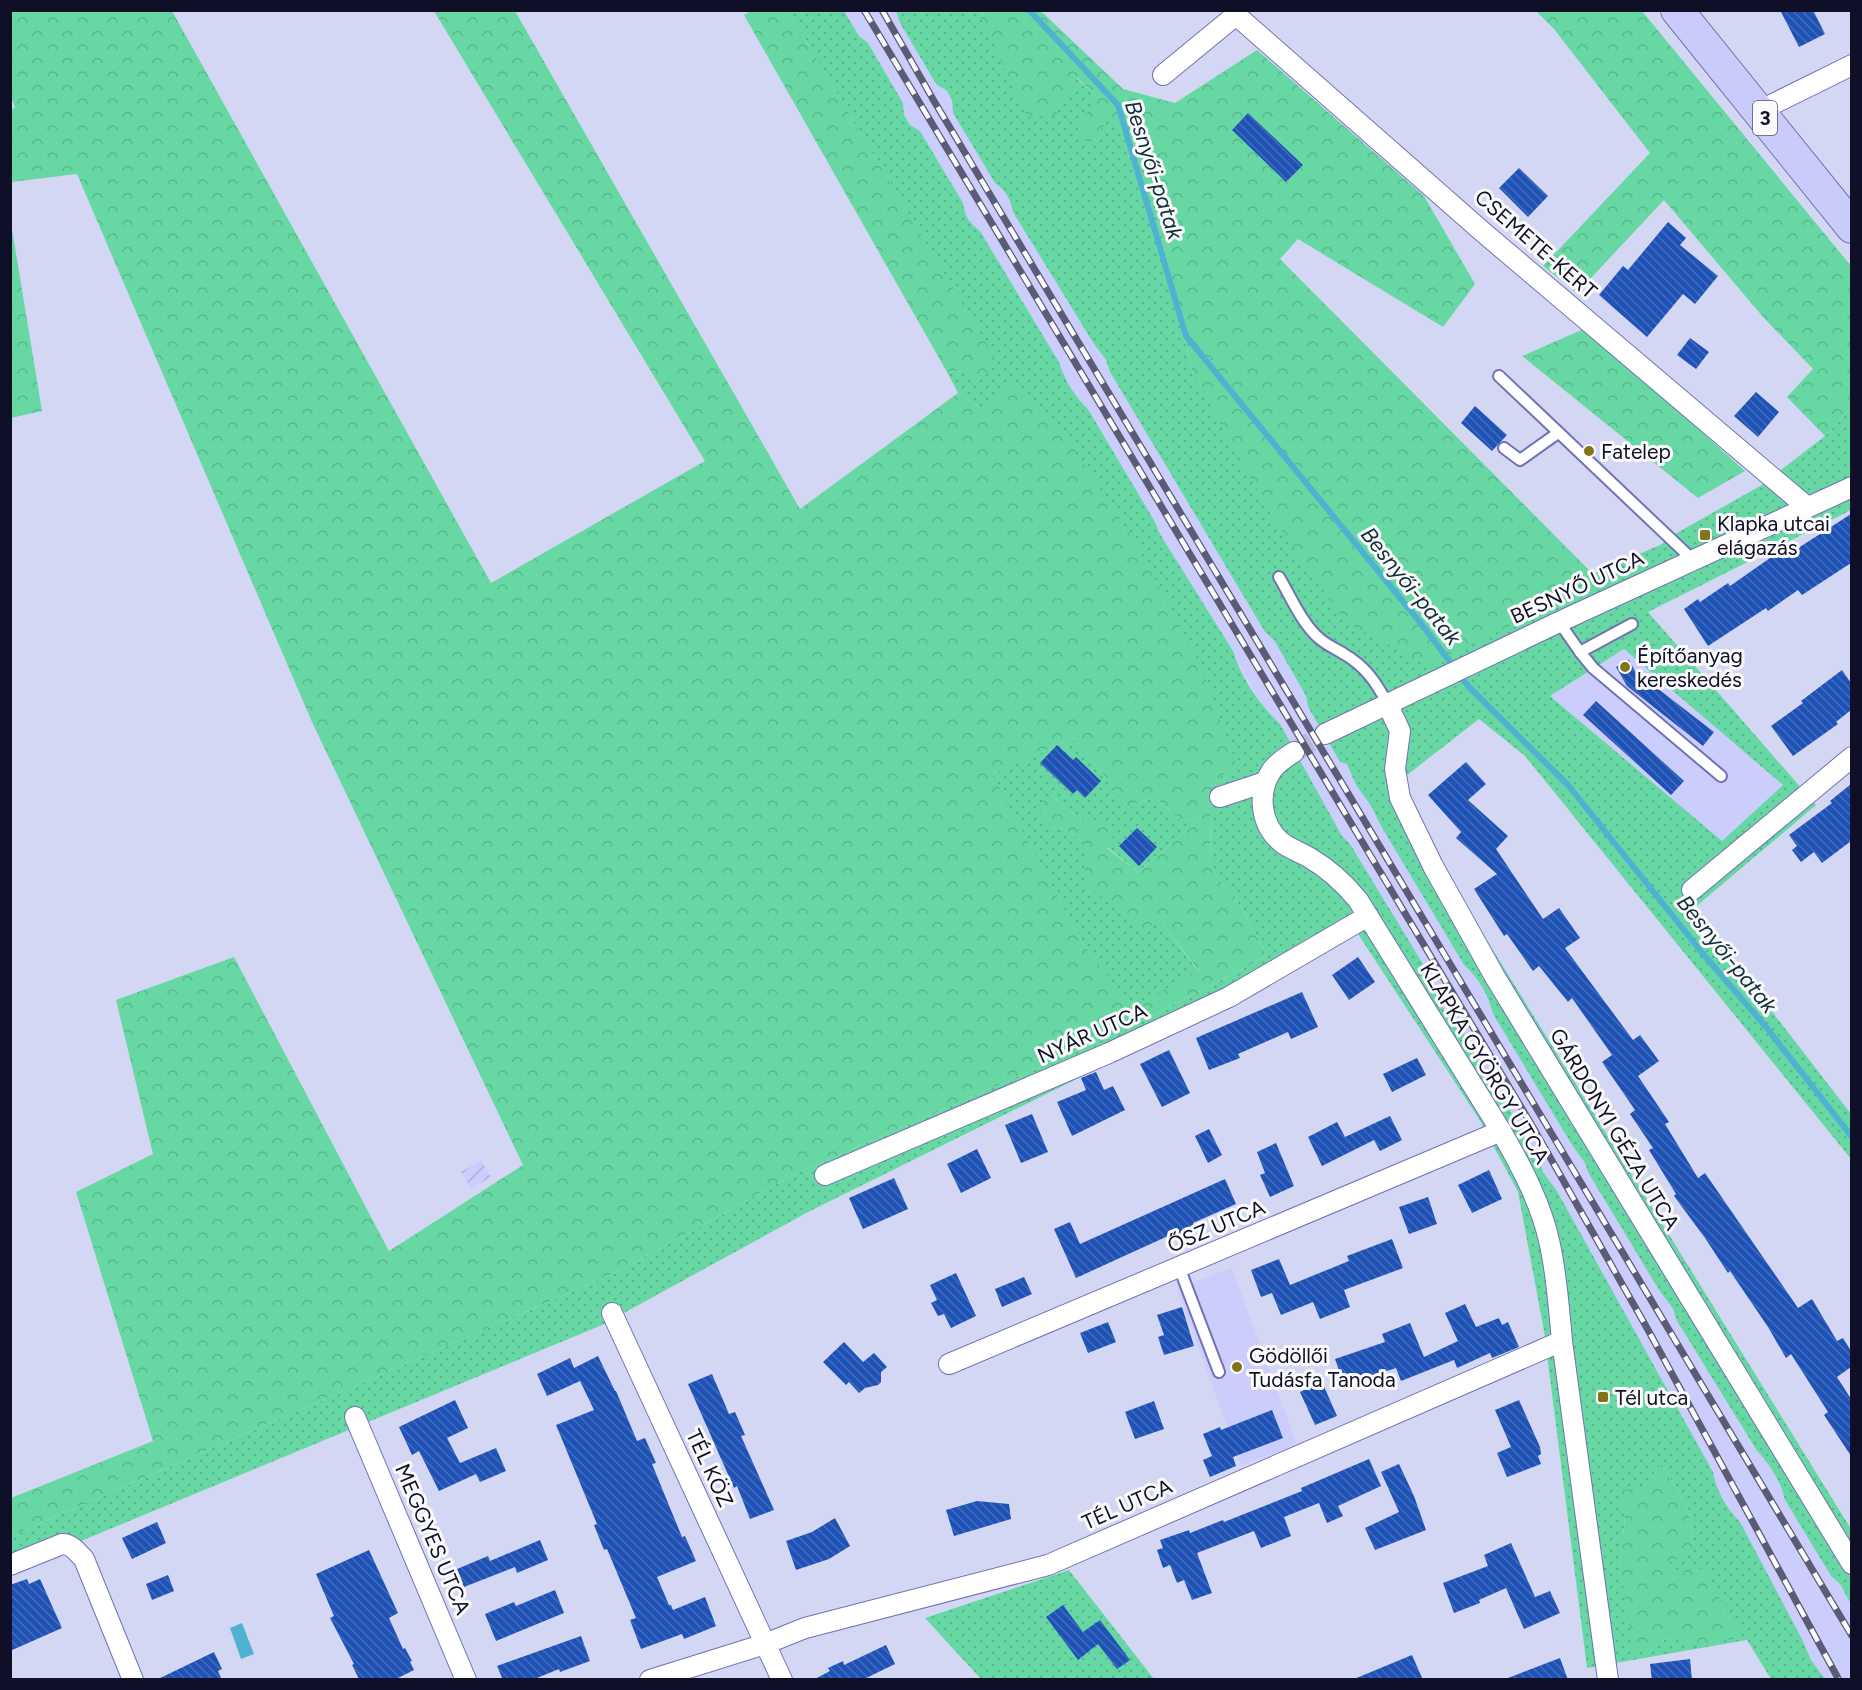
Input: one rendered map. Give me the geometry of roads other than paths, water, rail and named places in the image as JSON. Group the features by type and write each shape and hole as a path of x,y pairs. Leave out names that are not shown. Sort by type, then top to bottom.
{"main road":[{"name":"3","path":"1677,10 1851,227"}],"street":[{"name":"CSEMETE-KERT","path":"1163,75 1238,13 1494,240 1807,507"},
{"path":"1759,111 1851,65"},
{"name":"BESNYŐ UTCA","path":"1325,734 1446,675 1851,487"},
{"name":"GÁRDONYI GÉZA UTCA","path":"1387,703 1400,731 1395,769 1400,798 1432,866 1495,977 1851,1564"},
{"path":"1220,797 1265,782 1277,765 1294,752"},
{"path":"1692,890 1851,757"},
{"name":"KLAPKA GYÖRGY UTCA","path":"1265,782 1262,794 1263,808 1270,828 1281,841 1330,871 1346,885 1368,916 1501,1131 1522,1169 1538,1207 1550,1243 1557,1285 1562,1341 1608,1680"},
{"name":"NYÁR UTCA","path":"825,1175 1109,1053 1229,997 1368,916"},
{"name":"ŐSZ UTCA","path":"949,1364 1501,1131"},
{"name":"TÉL KÖZ","path":"612,1313 782,1680"},
{"name":"TÉL UTCA","path":"650,1680 765,1644 805,1628 1048,1565 1562,1341"},
{"name":"MEGGYES UTCA","path":"355,1417 466,1680"},
{"path":"10,1565 62,1544 68,1544 84,1559 133,1680"}],"lane":[{"path":"1499,376 1693,560"},
{"path":"1504,448 1520,460 1558,433"},
{"path":"1279,577 1311,630 1320,639 1366,670 1387,703"},
{"path":"1559,622 1593,668 1721,776"},
{"path":"1580,652 1632,624"},
{"path":"1179,1267 1219,1372"}],"waterway":[{"name":"Besnyői-patak","path":"1029,10 1118,105 1186,336 1423,626 1468,686 1568,785 1704,955 1766,1027 1852,1137"}],"tunnel":[{"path":"1294,752 1325,734"}],"railway":[{"path":"864,10 1530,1122 1647,1328 1839,1680"},
{"path":"882,10 934,101 1852,1636"}],"place":[{"name":"Fatelep","path":"1589,451"},
{"name":"Klapka utcai elágazás","path":"1705,535"},
{"name":"Építőanyag kereskedés","path":"1625,667"},
{"name":"Gödöllői Tudásfa Tanoda","path":"1237,1367"},
{"name":"Tél utca","path":"1603,1397"}]}
